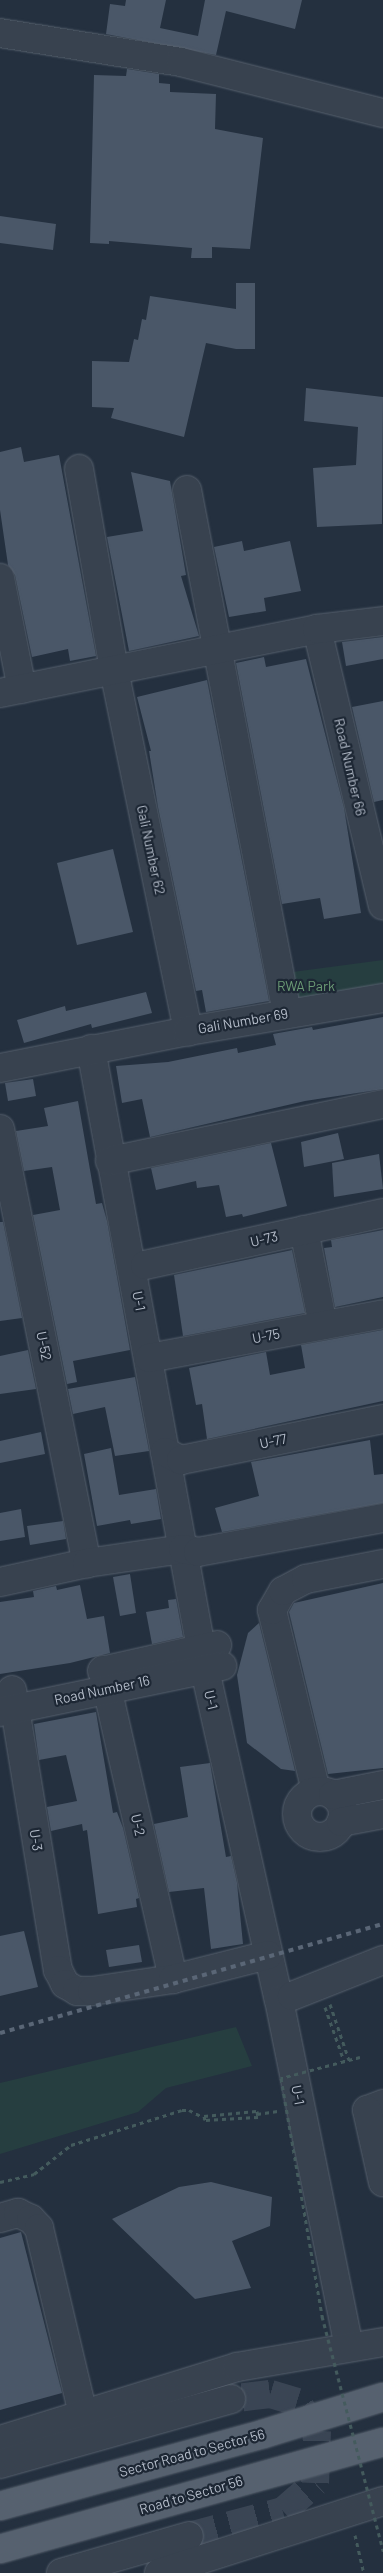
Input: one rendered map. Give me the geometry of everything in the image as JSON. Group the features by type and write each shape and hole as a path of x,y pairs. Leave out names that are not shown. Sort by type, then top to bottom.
{"main road":[{"name":"Sector Road to Sector 56","path":"0,2506 263,2434 383,2397"},
{"name":"Road to Sector 56","path":"0,2549 383,2442"}],"street":[{"path":"0,33 181,62 383,113"},
{"name":"Gali Number 62","path":"79,469 114,670 188,1031"},
{"path":"187,490 287,1013"},
{"path":"0,578 11,691 317,629 383,621"},
{"name":"Road Number 66","path":"317,629 383,905"},
{"name":"Gali Number 69","path":"0,1068 188,1031 383,998"},
{"name":"U-1","path":"98,1048 117,1160 156,1357 173,1456 192,1545 211,1657 268,1956 364,2344"},
{"path":"117,1160 383,1104"},
{"name":"U-52","path":"0,1129 87,1563"},
{"name":"U-1","path":"117,1160 145,1265 156,1357"},
{"name":"U-73","path":"145,1265 383,1213"},
{"path":"304,1230 324,1325"},
{"name":"U-75","path":"156,1357 383,1314"},
{"name":"U-77","path":"173,1456 383,1419"},
{"path":"0,1582 87,1563 192,1545 383,1518"},
{"path":"383,1564 306,1579 283,1591 272,1610 324,1793 342,1810 341,1822 332,1833 324,1837 306,1833 300,1826 297,1809 308,1794 324,1793 383,1785"},
{"path":"0,2440 237,2367 364,2344 292,1996 211,1657"},
{"name":"Road Number 16","path":"7,1701 211,1657"},
{"name":"U-2","path":"105,1679 173,1979"},
{"name":"U-3","path":"7,1701 58,1970 66,1984 76,1991 173,1979"},
{"path":"341,1822 383,1814"},
{"path":"173,1979 268,1956"},
{"path":"292,1996 383,1960"},
{"path":"383,2104 367,2110 383,2182"},
{"path":"0,2218 18,2213 31,2219 40,2228 83,2414"},
{"path":"0,2464 231,2399"},
{"path":"159,2573 383,2501"},
{"path":"61,2573 189,2536"}],"path":[{"path":"327,1996 349,2060"},
{"path":"322,1997 344,2061"},
{"path":"360,2057 281,2078 322,2316 383,2551"},
{"path":"0,2182 34,2174 71,2145 182,2110 189,2110 205,2118 257,2111 258,2114 286,2110"},
{"path":"349,2512 364,2573"}],"green space":[{"name":"RWA Park","path":"383,960 383,983 293,1005 285,973"},
{"path":"236,2027 252,2066 166,2088 138,2112 0,2154 0,2083"}],"building":[{"path":"126,0 166,0 160,28 198,36 205,0 302,0 295,29 226,11 216,55 106,34 110,4 125,6"},
{"path":"127,69 159,74 159,83 170,84 170,92 216,94 215,129 263,138 250,249 212,247 212,258 191,258 192,248 109,241 109,244 90,243 94,75 126,76"},
{"path":"0,216 56,224 53,250 0,243"},
{"path":"236,283 255,283 255,349 236,349 206,343 184,437 111,418 114,408 92,407 92,361 129,362 134,339 138,340 142,319 146,320 150,296 236,309"},
{"path":"306,388 383,397 382,524 317,527 313,468 356,465 358,427 304,421"},
{"path":"21,447 24,462 59,455 96,656 70,661 68,649 32,657 15,575 8,565 0,510 0,452"},
{"path":"131,472 170,481 186,575 181,576 199,636 129,651 107,537 143,531"},
{"path":"242,541 244,551 290,541 301,591 264,598 266,611 229,617 214,547"},
{"path":"383,637 383,659 346,666 342,642"},
{"path":"264,657 266,667 306,659 344,808 361,913 324,919 320,898 282,904 236,663"},
{"path":"207,680 269,1001 206,1012 202,990 196,991 158,807 149,751 151,751 137,697"},
{"path":"383,701 383,800 374,802 352,707"},
{"path":"113,849 133,932 77,945 57,863"},
{"path":"146,992 152,1013 92,1028 91,1024 24,1043 17,1020 65,1006 66,1011"},
{"path":"383,1017 383,1089 305,1101 150,1137 142,1099 122,1103 116,1066 168,1062 237,1048 238,1053 276,1045 273,1034 312,1027 313,1030"},
{"path":"33,1079 36,1096 8,1101 5,1083"},
{"path":"78,1101 96,1204 102,1203 107,1221 130,1350 73,1361 77,1382 67,1384 33,1215 60,1210 52,1167 24,1171 16,1131 48,1126 44,1108"},
{"path":"338,1133 344,1159 304,1167 301,1142"},
{"path":"271,1143 287,1206 243,1217 242,1214 226,1217 219,1185 197,1188 196,1181 156,1190 151,1168"},
{"path":"379,1154 383,1189 334,1197 332,1163"},
{"path":"0,1222 3,1222 22,1318 0,1321"},
{"path":"383,1230 383,1297 335,1307 324,1248 332,1247 331,1240"},
{"path":"292,1250 305,1313 183,1336 174,1275"},
{"path":"383,1330 383,1401 207,1439 202,1404 196,1405 189,1368 266,1352 270,1375 305,1368 301,1345"},
{"path":"28,1350 36,1389 0,1394 0,1356"},
{"path":"135,1377 149,1451 115,1456 105,1407 73,1414 68,1389"},
{"path":"41,1432 45,1454 0,1463 0,1441"},
{"path":"370,1440 374,1475 383,1474 383,1503 222,1532 215,1508 259,1496 251,1462"},
{"path":"111,1448 119,1495 156,1489 161,1519 131,1524 130,1520 97,1526 84,1454"},
{"path":"21,1509 25,1537 0,1541 0,1513"},
{"path":"63,1521 66,1539 30,1545 27,1526"},
{"path":"130,1574 136,1613 120,1616 113,1577"},
{"path":"383,1583 383,1768 328,1774 289,1612 294,1603"},
{"path":"80,1585 87,1619 104,1616 110,1653 70,1663 0,1674 0,1602 34,1597 33,1591 56,1586 57,1590"},
{"path":"176,1599 183,1637 152,1644 146,1612 169,1608 168,1600"},
{"path":"259,1623 295,1771 281,1769 247,1743 237,1675 248,1633"},
{"path":"96,1712 113,1813 117,1812 123,1828 139,1898 136,1899 137,1907 98,1914 87,1830 83,1831 82,1824 51,1831 47,1807 77,1801 66,1755 39,1760 34,1724"},
{"path":"210,1763 226,1857 231,1856 237,1883 243,1944 211,1949 204,1888 169,1892 154,1824 188,1817 180,1767"},
{"path":"24,1931 38,1987 0,1996 0,1936"},
{"path":"139,1945 142,1962 109,1967 106,1950"},
{"path":"211,2182 272,2197 270,2226 232,2241 251,2288 195,2299 112,2219 179,2187"},
{"path":"21,2232 62,2393 0,2410 0,2238"}],"tunnel":[{"path":"189,2536 283,2511 315,2483 317,2431 297,2402 270,2394 231,2399"}],"railway":[{"path":"0,2033 383,1924"}]}
